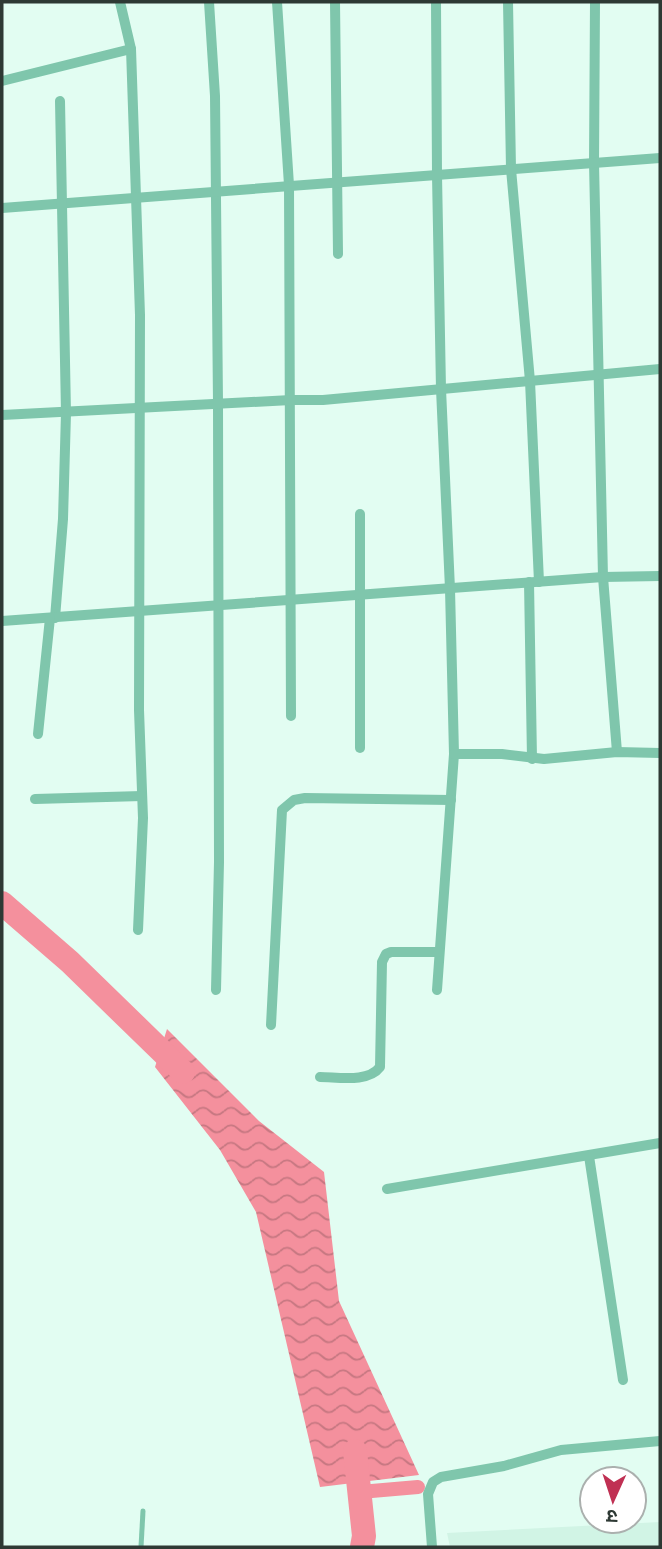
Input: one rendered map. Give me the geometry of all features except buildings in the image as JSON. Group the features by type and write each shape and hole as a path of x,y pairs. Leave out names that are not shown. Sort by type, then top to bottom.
{"street":[{"path":"209,2 215,96 218,403 219,862 216,990"},
{"path":"277,2 289,185 291,716"},
{"path":"335,2 338,254"},
{"path":"436,2 441,389 454,754 437,990"},
{"path":"508,2 511,169 530,381 534,582 532,758"},
{"path":"594,2 594,163 603,577 617,752"},
{"path":"124,3 131,49 139,315 139,710 143,818 138,930"},
{"path":"2,81 131,49"},
{"path":"38,734 63,519 66,413 60,101"},
{"path":"2,208 660,158"},
{"path":"2,415 323,400 660,369"},
{"path":"360,514 360,748"},
{"path":"2,621 603,577 660,576"},
{"path":"454,754 502,754 532,758 617,752 660,753"},
{"path":"35,799 142,796"},
{"path":"271,1025 282,810 293,800 304,798 451,800"},
{"path":"320,1077 366,1077 374,1074 380,1067 382,962 386,954 439,952"},
{"path":"387,1189 660,1143"},
{"path":"589,1156 623,1380"},
{"path":"432,1547 428,1494 433,1482 441,1477 504,1466 561,1450 660,1441"}],"lane":[{"path":"141,1547 143,1511"}],"shaded area":[{"path":"660,1522 660,1547 450,1547 447,1533 578,1526 578,1535 648,1535 648,1523"}],"water":[{"path":"167,1029 259,1121 324,1172 339,1301 419,1475 320,1487 256,1212 220,1150 155,1067"}],"waterway":[{"path":"2,903 70,962 183,1072"},
{"path":"355,1451 364,1536 362,1547"},
{"path":"360,1492 418,1487"}]}
